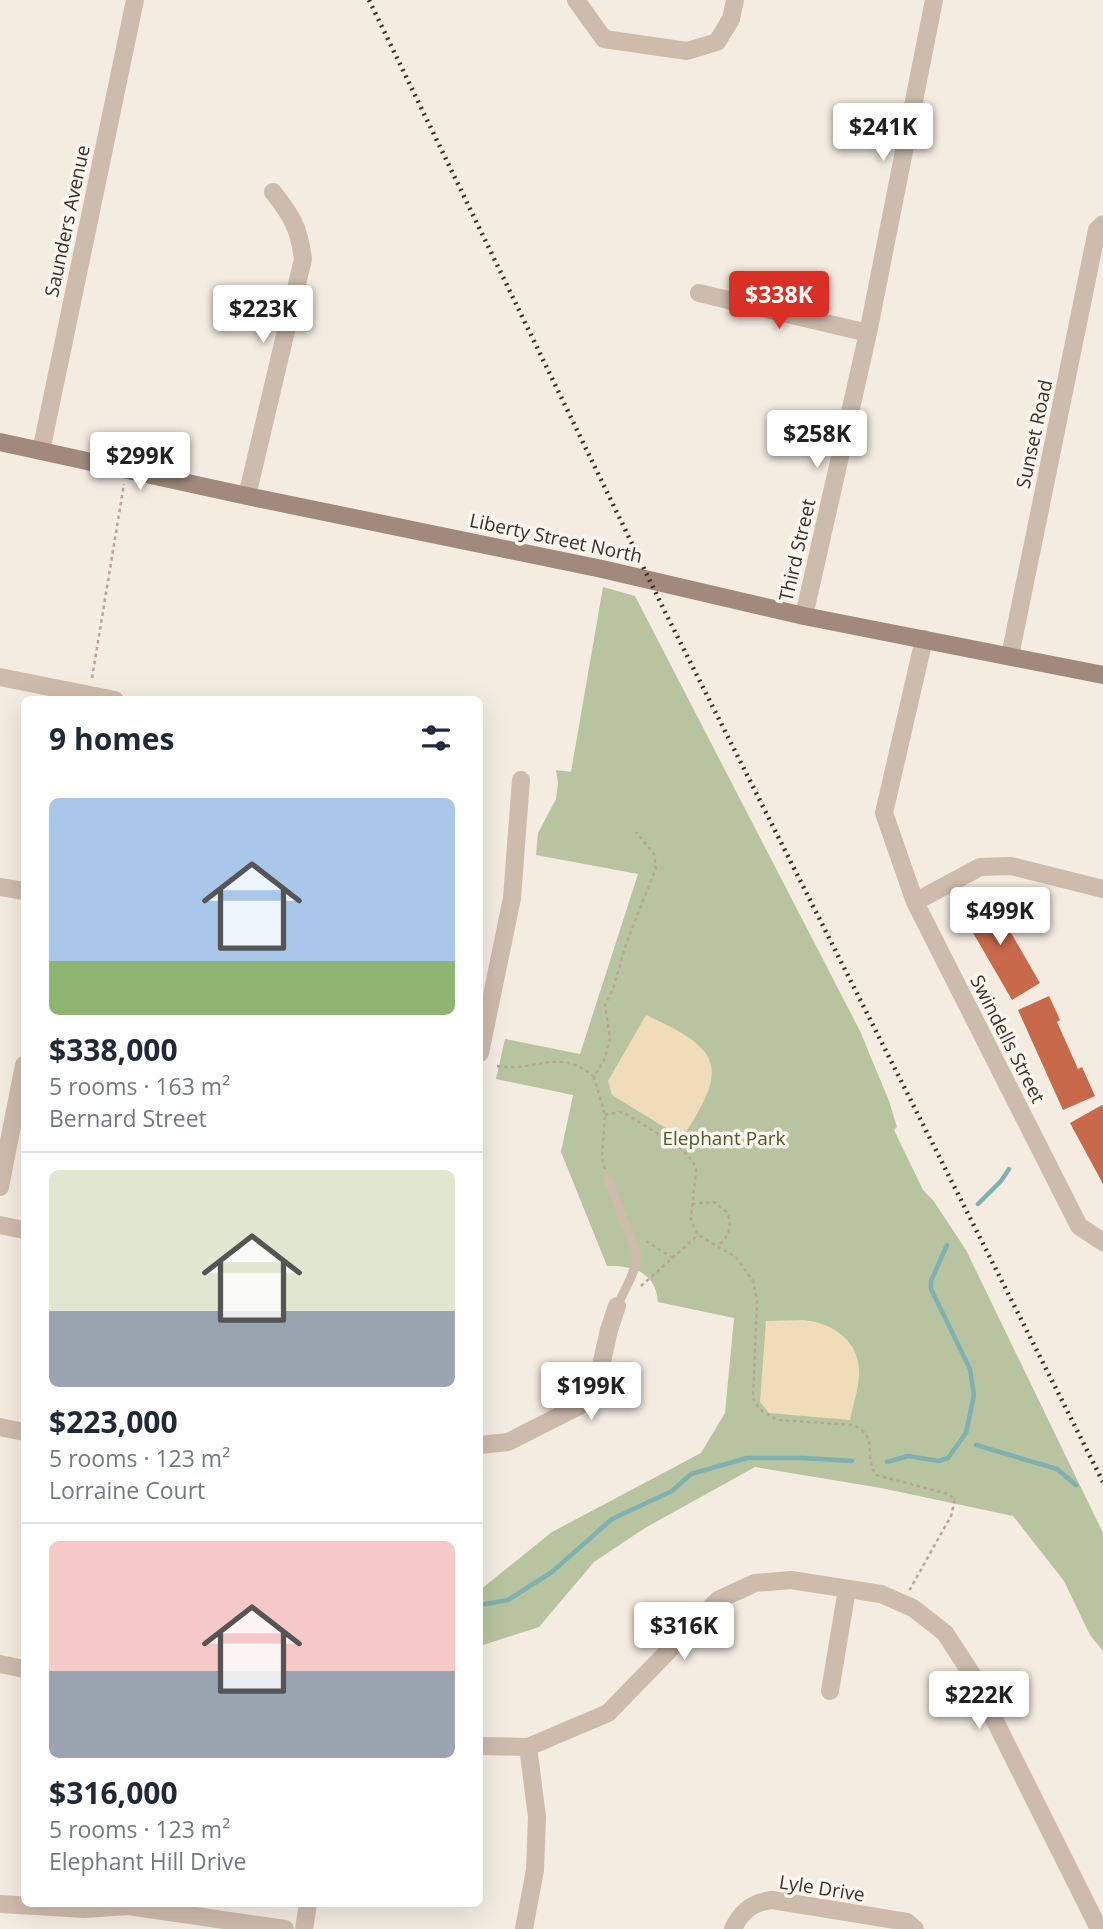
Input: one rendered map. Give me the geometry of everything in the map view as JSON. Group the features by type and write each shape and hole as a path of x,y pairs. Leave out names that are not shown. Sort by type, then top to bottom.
{"main road":[{"name":"Liberty Street North","path":"0,442 603,569 804,616 1103,675"}],"street":[{"name":"Saunders Avenue","path":"41,451 135,0"},
{"path":"576,0 604,39 687,51 717,42 731,19 735,0"},
{"name":"Third Street","path":"804,616 868,333 934,0"},
{"path":"247,496 303,259 300,234 292,215 273,192"},
{"name":"Sunset Road","path":"1010,656 1097,229 1103,224"},
{"path":"699,293 868,333"},
{"name":"Swindells Street","path":"924,639 884,813 915,902 1079,1226 1103,1242"},
{"path":"0,677 94,696"},
{"path":"483,1038 512,898 521,780"},
{"path":"915,902 980,867 1011,866 1103,889"},
{"path":"0,887 21,890"},
{"path":"0,1187 21,1080"},
{"path":"0,1225 21,1229"},
{"path":"483,1445 508,1442 587,1402 596,1388 608,1330 617,1306"},
{"path":"0,1427 21,1431"},
{"path":"483,1746 528,1747 608,1713 718,1600 755,1583 791,1580 881,1594 913,1608 945,1633 971,1673 1099,1929"},
{"path":"830,1691 847,1589"},
{"path":"0,1664 21,1668"},
{"path":"524,1929 535,1870 537,1817 528,1747"},
{"name":"Lyle Drive","path":"733,1929 750,1906 772,1900 907,1922 915,1929"},
{"path":"0,1904 21,1905"},
{"path":"51,1907 114,1907"},
{"path":"135,1907 285,1929"},
{"path":"304,1929 308,1907"}],"lane":[{"path":"608,1179 634,1243 636,1262 617,1306"}],"path":[{"path":"89,695 127,469"},
{"path":"594,1077 605,1058 610,1038 605,1005 656,869 654,854 636,832"},
{"path":"497,1066 521,1068 550,1060 578,1065 594,1077 604,1115 602,1157 608,1179"},
{"path":"604,1115 619,1112 625,1114 686,1153 696,1170 691,1219 698,1235 736,1258 754,1282 757,1312 753,1398 763,1412 778,1420 853,1425 863,1429 869,1436 870,1458 876,1475 948,1494 955,1499 955,1509 903,1603"},
{"path":"692,1204 714,1202 727,1212 729,1231 724,1241 718,1245"},
{"path":"627,1229 673,1258"},
{"path":"637,1289 698,1235"}],"green space":[{"name":"Elephant Park","path":"603,587 635,596 860,1031 889,1101 897,1127 894,1130 923,1190 933,1200 966,1250 1103,1533 1103,1651 1090,1635 1064,1581 1013,1516 881,1488 755,1467 645,1528 594,1562 539,1627 483,1645 483,1588 552,1532 701,1453 725,1413 734,1318 658,1302 653,1284 642,1273 626,1267 607,1266 561,1152 573,1095 496,1079 505,1039 580,1054 638,874 536,855 538,833 556,799 556,770 571,772"}],"sand":[{"path":"646,1015 691,1039 704,1051 711,1063 712,1077 707,1094 682,1138 612,1095 608,1081"},
{"path":"803,1320 835,1330 850,1344 855,1353 859,1376 850,1420 769,1413 760,1402 766,1321"}],"building":[{"path":"989,895 1040,983 1012,1000 961,912"},
{"path":"1049,996 1060,1020 1057,1022 1078,1069 1082,1067 1095,1096 1063,1110 1018,1010"},
{"path":"1102,1105 1103,1107 1103,1184 1070,1123"}],"waterway":[{"path":"978,1204 1009,1169"},
{"path":"887,1462 908,1456 939,1461 948,1458 966,1433 974,1395 970,1369 931,1289 931,1281 947,1245"},
{"path":"976,1445 1057,1469 1076,1485"},
{"path":"483,1604 508,1600 552,1572 612,1519 672,1491 691,1474 747,1458 852,1461"}],"railway":[{"path":"369,0 666,614 1103,1482"}]}
